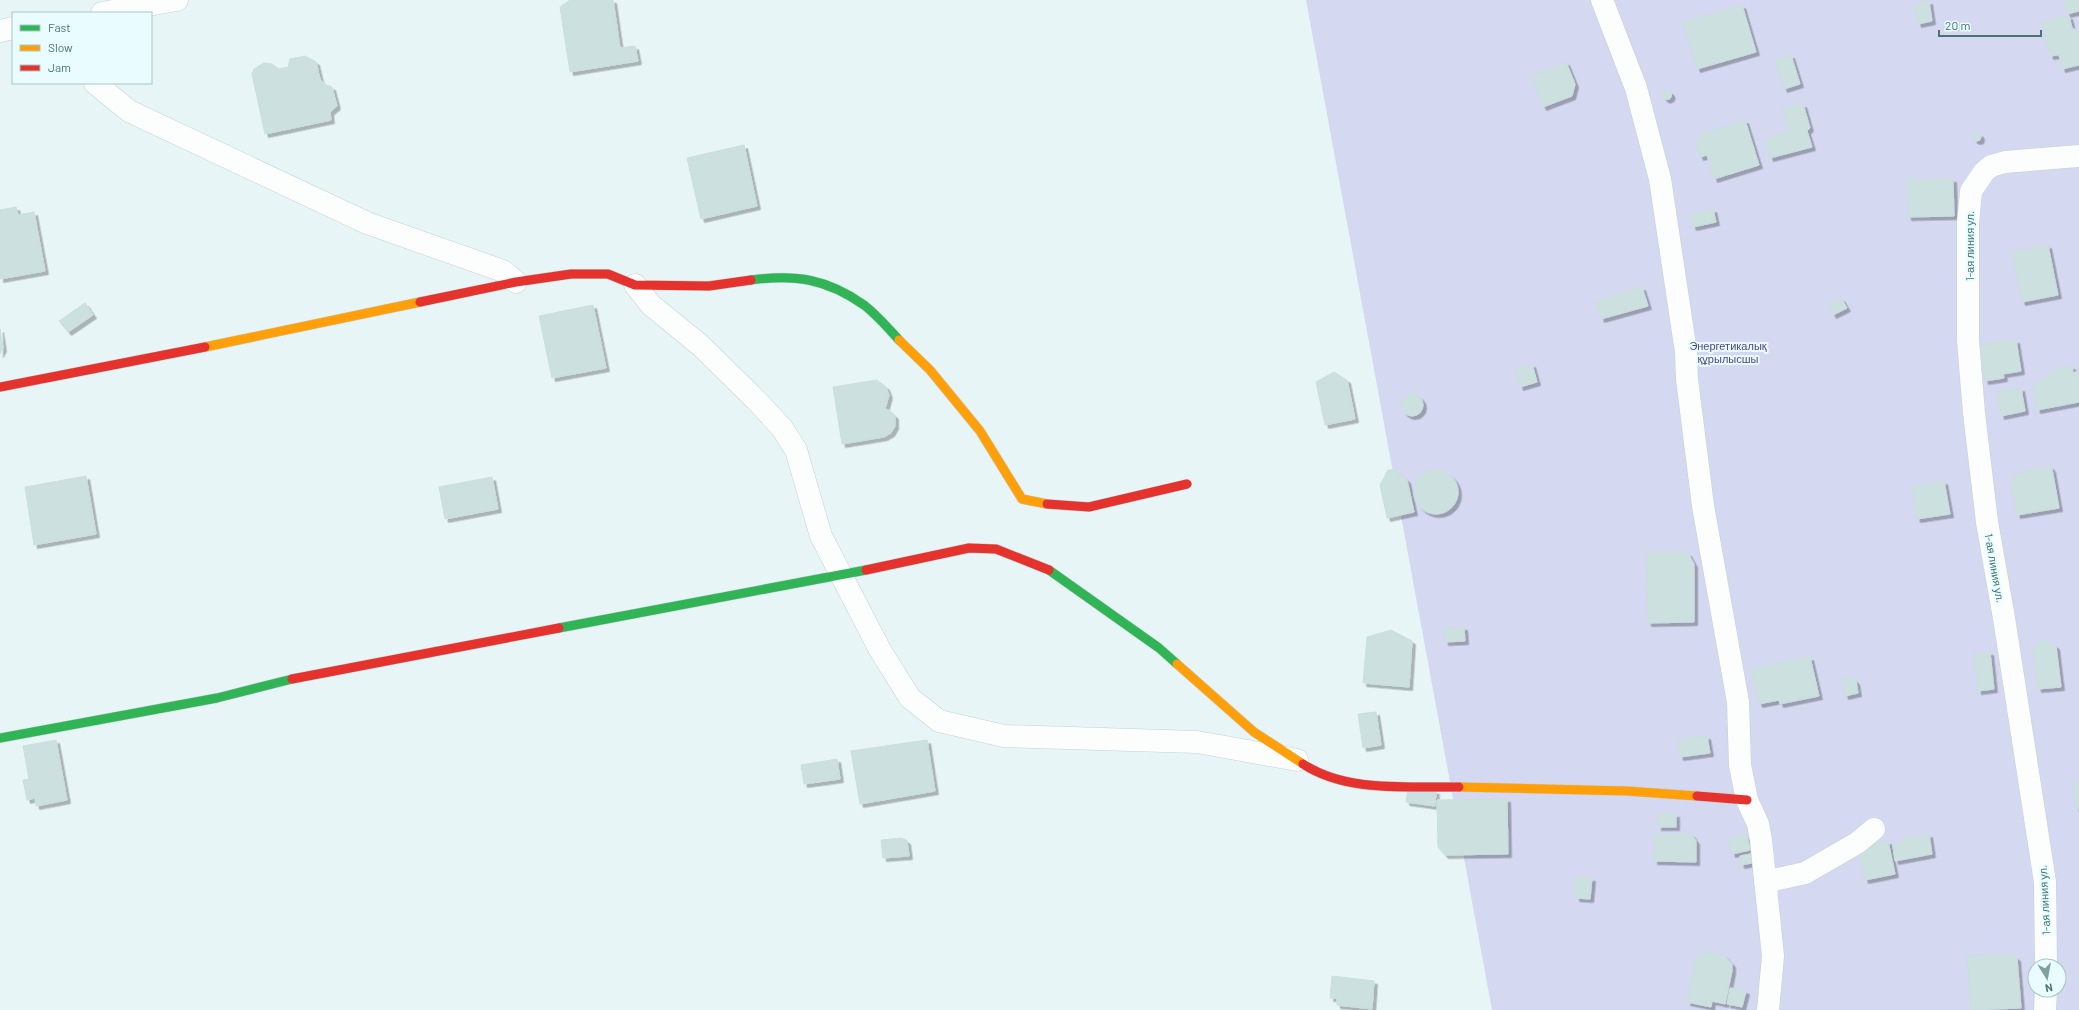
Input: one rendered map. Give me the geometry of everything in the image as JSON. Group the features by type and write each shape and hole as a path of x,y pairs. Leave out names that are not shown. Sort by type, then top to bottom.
{"street":[{"path":"108,12 177,0"},
{"path":"1609,2 1636,88 1660,179 1686,352 1687,379 1703,506 1738,702 1740,765 1747,800 1758,824 1773,956 1768,1010"},
{"path":"0,31 12,28"},
{"path":"96,84 129,111 194,142 367,222 503,271 516,282"},
{"name":"1-ая линия ул.","path":"2046,958 2045,882 2004,618 1987,522 1973,406 1968,341 1968,223 1972,191 1984,172 1991,166 2005,162 2079,156"},
{"path":"0,387 154,358 516,282 571,274 608,274 635,285 709,286 768,278 796,277 834,287 865,306 930,370 980,431 1022,499 1089,507 1187,484"},
{"path":"635,285 651,305 700,345 782,428 796,450 821,536 880,650 910,698 939,721 1004,736 1197,742 1297,760"},
{"path":"0,738 217,698 295,678 840,575 969,548 996,549 1047,569 1159,648 1254,732 1310,769 1339,780 1369,785 1627,791 1747,800"},
{"path":"1765,882 1805,873 1857,843 1874,829"},
{"path":"2045,1010 2046,998"}],"green space":[{"name":"Энергетикалық құрылысшы","path":"1306,0 2079,0 2079,1010 1492,1010"}],"building":[{"path":"570,0 613,0 620,48 635,46 638,61 570,72 560,7"},
{"path":"2064,0 2079,0 2079,11 2067,14"},
{"path":"1929,1 1932,21 1918,24 1914,4"},
{"path":"1742,5 1756,52 1697,69 1683,22"},
{"path":"2069,16 2072,28 2079,32 2079,65 2062,69 2059,55 2050,56 2042,21"},
{"path":"1791,55 1800,84 1784,89 1775,60"},
{"path":"305,56 316,62 320,79 326,85 332,87 337,106 330,112 331,120 265,134 252,74 254,69 264,63 272,64 279,69 288,67 290,59"},
{"path":"1566,62 1575,84 1572,96 1543,107 1531,76"},
{"path":"1667,90 1672,95 1667,100 1662,95"},
{"path":"1803,104 1810,128 1807,131 1812,147 1770,158 1765,139 1789,132 1782,109"},
{"path":"1745,120 1759,165 1714,179 1707,155 1700,157 1695,140 1701,138 1700,134"},
{"path":"1975,133 1979,133 1981,137 1979,141 1975,141 1973,139 1973,135"},
{"path":"744,145 757,206 701,219 687,158"},
{"path":"1907,179 1953,179 1954,216 1908,217"},
{"path":"16,207 18,215 34,212 45,271 0,279 0,210"},
{"path":"1713,209 1716,222 1693,227 1689,215"},
{"path":"2048,245 2058,295 2022,302 2012,252"},
{"path":"1642,287 1648,306 1601,319 1596,301"},
{"path":"1841,298 1847,308 1833,315 1828,305"},
{"path":"85,303 93,315 68,332 59,321"},
{"path":"593,305 606,368 552,378 539,316"},
{"path":"0,329 3,348 0,354"},
{"path":"2016,340 2021,371 2003,374 2004,378 1985,381 1980,345"},
{"path":"1532,364 1537,382 1520,387 1515,369"},
{"path":"2072,366 2073,373 2079,371 2079,402 2037,410 2033,386 2059,368"},
{"path":"1334,372 1347,380 1355,419 1325,425 1316,382"},
{"path":"877,380 886,387 889,395 885,409 889,410 895,416 895,426 891,433 884,437 842,444 833,387"},
{"path":"2021,388 2025,411 2001,416 1997,392"},
{"path":"1412,394 1420,397 1423,405 1420,413 1412,416 1404,413 1401,405 1404,397"},
{"path":"2050,466 2052,469 2059,508 2017,515 2011,483 2017,473"},
{"path":"1388,470 1395,470 1407,480 1414,512 1387,518 1380,485"},
{"path":"1436,470 1448,474 1454,480 1458,492 1454,504 1448,510 1436,514 1424,510 1418,504 1414,492 1418,480 1424,474"},
{"path":"86,476 96,534 34,545 25,487"},
{"path":"492,477 498,509 445,519 439,487"},
{"path":"1944,481 1950,514 1917,519 1912,487"},
{"path":"1647,553 1688,553 1694,564 1694,622 1648,623"},
{"path":"1464,627 1465,641 1445,642 1444,628"},
{"path":"1391,630 1412,641 1409,687 1363,683 1367,637"},
{"path":"2043,639 2056,646 2061,687 2038,689 2033,648"},
{"path":"1990,652 1994,689 1978,691 1974,654"},
{"path":"1810,657 1819,696 1780,704 1779,700 1759,704 1751,669"},
{"path":"1852,678 1856,681 1858,693 1845,696 1842,679"},
{"path":"1376,712 1381,745 1363,748 1358,714"},
{"path":"1707,736 1710,753 1680,757 1677,740"},
{"path":"56,740 67,800 36,806 35,798 27,800 23,780 29,779 23,746"},
{"path":"927,740 935,791 860,804 851,751"},
{"path":"837,759 840,779 804,784 801,765"},
{"path":"2079,779 2079,809 2076,809 2073,784"},
{"path":"1408,788 1436,791 1435,806 1406,802"},
{"path":"1507,799 1508,854 1445,855 1438,847 1437,800"},
{"path":"1658,814 1676,814 1676,827 1658,827"},
{"path":"1655,834 1691,834 1696,841 1696,862 1654,861"},
{"path":"1747,834 1750,850 1732,854 1729,840 1737,838 1737,836"},
{"path":"1929,834 1932,854 1895,861 1893,845 1903,843 1902,839"},
{"path":"902,838 907,841 909,856 883,858 881,840"},
{"path":"1888,841 1895,874 1865,880 1858,847"},
{"path":"1751,854 1752,863 1741,865 1740,856"},
{"path":"1574,877 1592,878 1590,899 1576,898 1576,892 1574,892"},
{"path":"1706,952 1724,955 1732,964 1732,971 1725,1004 1712,1001 1711,1007 1687,1002 1696,958"},
{"path":"2011,954 2017,958 2021,1008 1971,1010 1967,956"},
{"path":"1332,976 1374,981 1372,1009 1337,1005 1337,998 1330,998"},
{"path":"1730,988 1746,991 1742,1007 1727,1004"}],"traffic: fast":[{"path":"751,280 767,278 797,278 810,280 837,289 869,309 899,340"},
{"path":"559,628 866,570"},
{"path":"1049,570 1159,648 1177,664"},
{"path":"0,738 217,698 292,679"}],"traffic: slow":[{"path":"205,347 420,302"},
{"path":"899,340 930,370 980,431 1022,499 1047,504"},
{"path":"1177,664 1254,732 1303,764"},
{"path":"1459,787 1627,791 1697,796"}],"traffic: jam":[{"path":"420,302 516,282 571,274 608,274 635,285 709,286 751,280"},
{"path":"0,387 205,347"},
{"path":"1047,504 1089,507 1187,484"},
{"path":"866,570 969,548 996,549 1049,570"},
{"path":"292,679 559,628"},
{"path":"1303,764 1320,773 1339,780 1358,784 1399,787 1459,787"},
{"path":"1697,796 1747,800"}]}
